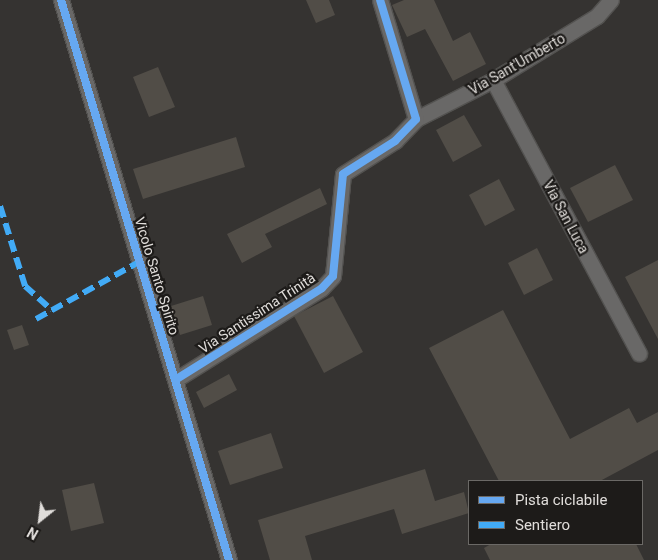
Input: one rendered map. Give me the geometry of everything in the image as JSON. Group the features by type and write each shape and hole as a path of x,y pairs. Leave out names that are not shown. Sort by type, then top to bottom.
{"street":[{"name":"Vicolo Santo Spirito","path":"61,0 229,560"},
{"path":"380,0 416,119"},
{"name":"Via Sant'Umberto","path":"416,119 493,80 597,16 611,0"},
{"name":"Via San Luca","path":"493,80 639,354"},
{"name":"Via Santissima Trinità","path":"176,380 328,282 336,264 339,186 343,174 394,141 416,119"}],"building":[{"path":"306,0 329,0 335,15 316,23"},
{"path":"404,0 434,0 453,41 470,32 486,64 453,81 425,29 407,37 392,5"},
{"path":"158,67 175,107 149,117 133,77"},
{"path":"464,115 482,146 453,162 436,130"},
{"path":"236,137 245,167 143,199 133,169"},
{"path":"615,165 633,200 588,222 570,188"},
{"path":"499,179 515,210 485,226 469,195"},
{"path":"320,188 327,204 265,234 272,247 242,263 227,234"},
{"path":"537,248 553,280 524,295 508,263"},
{"path":"658,260 658,339 625,277"},
{"path":"203,296 212,325 180,335 171,306"},
{"path":"333,296 363,352 324,373 294,316"},
{"path":"503,310 570,439 629,408 637,423 658,412 658,450 602,480 498,480 429,348"},
{"path":"22,325 29,345 14,350 7,330"},
{"path":"229,374 237,390 204,408 196,392"},
{"path":"271,433 283,468 230,485 218,451"},
{"path":"425,469 435,501 464,492 468,509 468,513 402,534 394,509 305,536 312,560 270,560 258,520"},
{"path":"94,483 104,523 71,531 62,490"},
{"path":"489,545 636,545 644,560 490,560 484,548"}],"marked path":[{"path":"0,206 25,286 52,310"},
{"path":"36,319 139,262"}],"cycle path":[{"path":"61,0 229,560"},
{"path":"175,380 322,288 333,276 343,174 395,141 416,119 380,0"}]}
